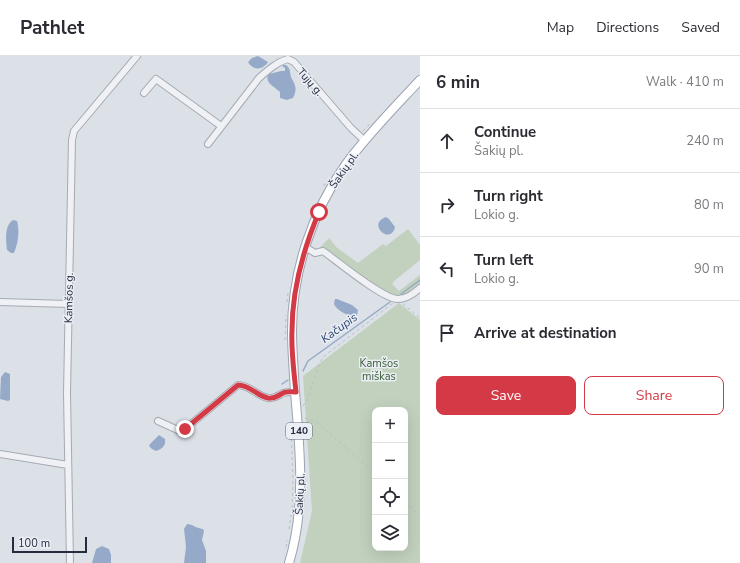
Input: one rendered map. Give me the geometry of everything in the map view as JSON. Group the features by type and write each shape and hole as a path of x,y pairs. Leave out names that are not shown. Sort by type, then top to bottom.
{"main road":[{"name":"Šakių pl.","path":"289,563 296,536 301,499 301,461 292,330 297,279 305,247 328,193 362,138 420,80"}],"street":[{"name":"Kamšos g.","path":"70,563 67,392 72,140 74,131 136,56"},
{"name":"Tujų g.","path":"208,144 259,78 281,61 288,59 294,62 362,138"},
{"path":"144,93 156,79 221,126"},
{"path":"305,247 315,253 323,251 385,296 398,300 408,296 420,288"},
{"path":"0,302 69,304"},
{"path":"158,421 180,431 185,429 238,385 244,385 262,396 269,398 276,398 283,393 296,392"},
{"path":"0,454 68,465"}],"path":[{"path":"362,138 375,118"},
{"path":"323,189 330,177"},
{"path":"287,304 288,290"},
{"path":"297,407 302,407 307,400 323,357 398,300 420,318"},
{"path":"286,310 284,330 286,346"},
{"path":"298,418 307,418 317,422 372,471"},
{"path":"289,530 292,514 293,479 291,424"},
{"path":"408,505 420,516"},
{"path":"285,550 288,538"}],"green space":[{"path":"408,229 420,245 420,260 392,284 399,291 420,275 420,287 399,303 385,299 349,274 327,255 315,253 329,238 336,247 358,263 383,244 386,246"},
{"name":"Kamšos miškas","path":"399,303 420,320 420,563 300,563 312,511 303,376"}],"water":[{"path":"258,56 268,62 261,68 255,68 248,62 252,58"},
{"path":"286,65 289,69 296,88 293,98 287,100 280,98 280,92 270,84 267,79 269,74 285,71 285,68 282,66"},
{"path":"386,217 395,227 393,232 389,234 382,232 378,224 380,220"},
{"path":"13,220 17,221 18,233 14,253 11,253 7,250 6,234 8,226"},
{"path":"335,299 352,305 358,310 357,315 350,315 340,311 334,304"},
{"path":"5,372 10,374 10,400 8,401 0,399 1,377"},
{"path":"159,435 165,439 165,444 162,448 156,451 149,446"},
{"path":"187,524 203,529 204,531 202,540 206,551 206,563 184,563 186,547 184,529"},
{"path":"102,546 109,549 111,563 92,563 96,549"}],"waterway":[{"name":"Kačupis","path":"401,294 420,280"},
{"name":"Kačupis","path":"303,371 308,361 390,302"},
{"name":"Kačupis","path":"282,384 288,380"}],"route":[{"path":"185,429 238,385 244,385 262,396 269,398 276,398 283,393 296,392 292,354 294,298 305,247 319,212"}]}
